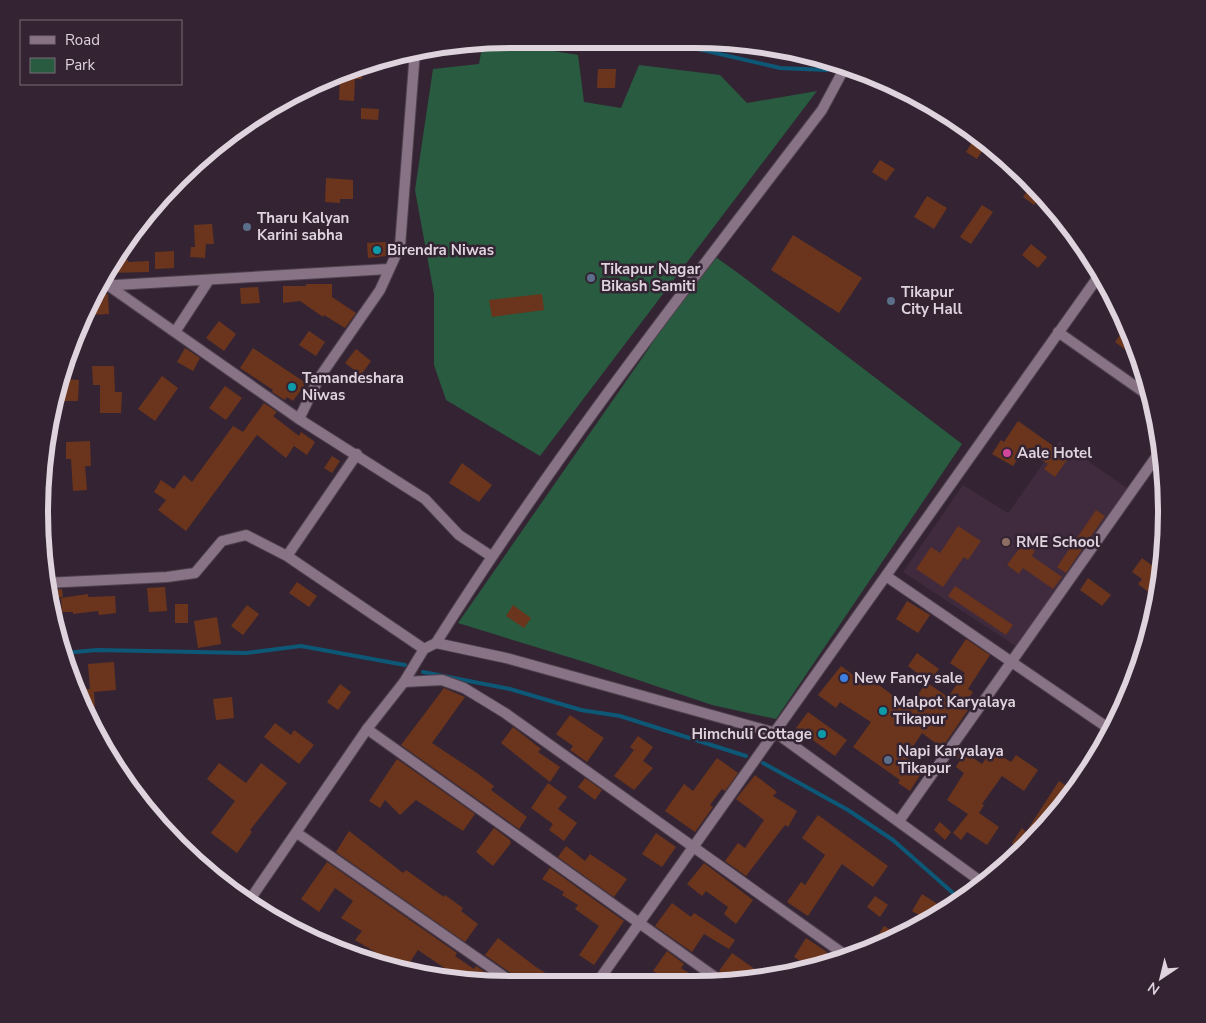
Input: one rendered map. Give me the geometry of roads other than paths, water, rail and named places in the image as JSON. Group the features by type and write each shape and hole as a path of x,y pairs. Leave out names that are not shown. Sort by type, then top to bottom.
{"street":[{"path":"299,419 319,378 380,290 400,246 414,58"},
{"path":"253,896 367,729 404,682 424,649 436,643 491,556 612,385 822,110 843,72"},
{"path":"106,286 388,270"},
{"path":"175,332 210,280"},
{"path":"602,976 1096,280"},
{"path":"106,287 175,332 299,419 357,454 425,499 459,535 491,556"},
{"path":"1058,332 1143,392"},
{"path":"287,556 357,454"},
{"path":"899,821 1156,458"},
{"path":"53,583 167,577 195,573 222,541 246,535 287,556 424,649"},
{"path":"886,576 1106,726"},
{"path":"436,643 506,658 776,733 977,880"},
{"path":"404,682 442,680 464,688 505,714 841,952"},
{"path":"367,729 713,975"},
{"path":"297,833 502,976"}],"waterway":[{"path":"694,48 780,68 827,70"},
{"path":"69,653 97,650 246,653 301,646 405,665"},
{"path":"423,672 510,689 581,710 620,716 746,756"},
{"path":"763,763 848,810 893,840 955,895"}],"place":[{"name":"Tharu Kalyan Karini sabha","path":"247,227"},
{"name":"Birendra Niwas","path":"377,250"},
{"name":"Tikapur Nagar Bikash Samiti","path":"591,278"},
{"name":"Tikapur City Hall","path":"891,301"},
{"name":"Tamandeshara Niwas","path":"292,387"},
{"name":"Aale Hotel","path":"1007,453"},
{"name":"RME School","path":"1006,542"},
{"name":"New Fancy sale","path":"844,678"},
{"name":"Malpot Karyalaya Tikapur","path":"883,711"},
{"name":"Himchuli Cottage","path":"822,734"},
{"name":"Napi Karyalaya Tikapur","path":"888,760"}]}
